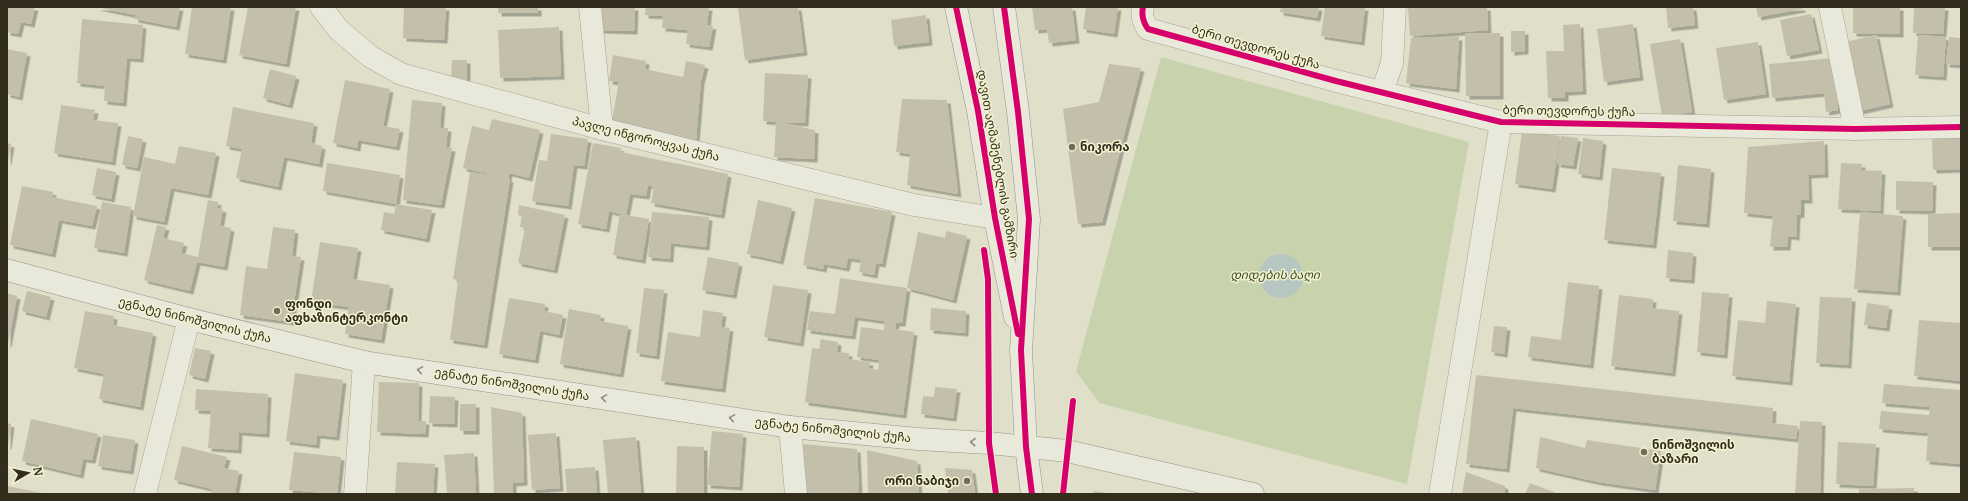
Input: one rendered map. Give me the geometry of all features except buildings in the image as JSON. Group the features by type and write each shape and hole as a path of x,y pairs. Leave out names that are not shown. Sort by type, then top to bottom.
{"street":[{"name":"პავლე ინგოროყვას ქუჩა","path":"321,7 339,30 371,57 401,74 602,129 914,205 995,218"},
{"path":"590,7 602,129"},
{"name":"დავით აღმაშენებლის გამზირი","path":"956,7 978,111 995,218 1021,350"},
{"name":"დავით აღმაშენებლის გამზირი","path":"1004,7 1018,112 1029,219 1021,350 1026,448 1032,494"},
{"path":"1382,92 1392,63 1395,7"},
{"path":"1830,7 1855,129"},
{"name":"ბერი თევდორეს ქუჩა","path":"1143,15 1148,29 1382,92 1501,122 1855,129 1961,126"},
{"path":"1440,494 1501,122"},
{"name":"ეგნატე ნინოშვილის ქუჩა","path":"7,270 189,319 364,362 790,426 918,439 989,443 1067,451 1253,494"},
{"path":"145,494 189,319"},
{"path":"355,494 364,362"},
{"path":"790,426 796,494"}],"green space":[{"name":"დიდების ბაღი","path":"1161,57 1469,142 1407,484 1099,403 1076,371"}],"shaded area":[{"path":"1281,254 1293,258 1299,264 1303,276 1299,288 1293,294 1281,298 1269,294 1263,288 1259,276 1263,264 1269,258"}],"cycle path":[{"path":"956,7 978,111 995,218 1018,334"},
{"path":"1004,7 1018,112 1029,219 1021,350 1026,447 1032,494"},
{"path":"1143,7 1143,19 1148,29 1336,81 1501,122 1855,129 1961,127"},
{"path":"984,250 988,279 989,443 996,494"},
{"path":"1063,494 1073,401"}],"place":[{"name":"ნიკორა","path":"1072,147"},
{"name":"ფონდი აფხაზინტერკონტი","path":"277,311"},
{"name":"ნინოშვილის ბაზარი","path":"1644,452"},
{"name":"ორი ნაბიჯი","path":"967,481"}]}
